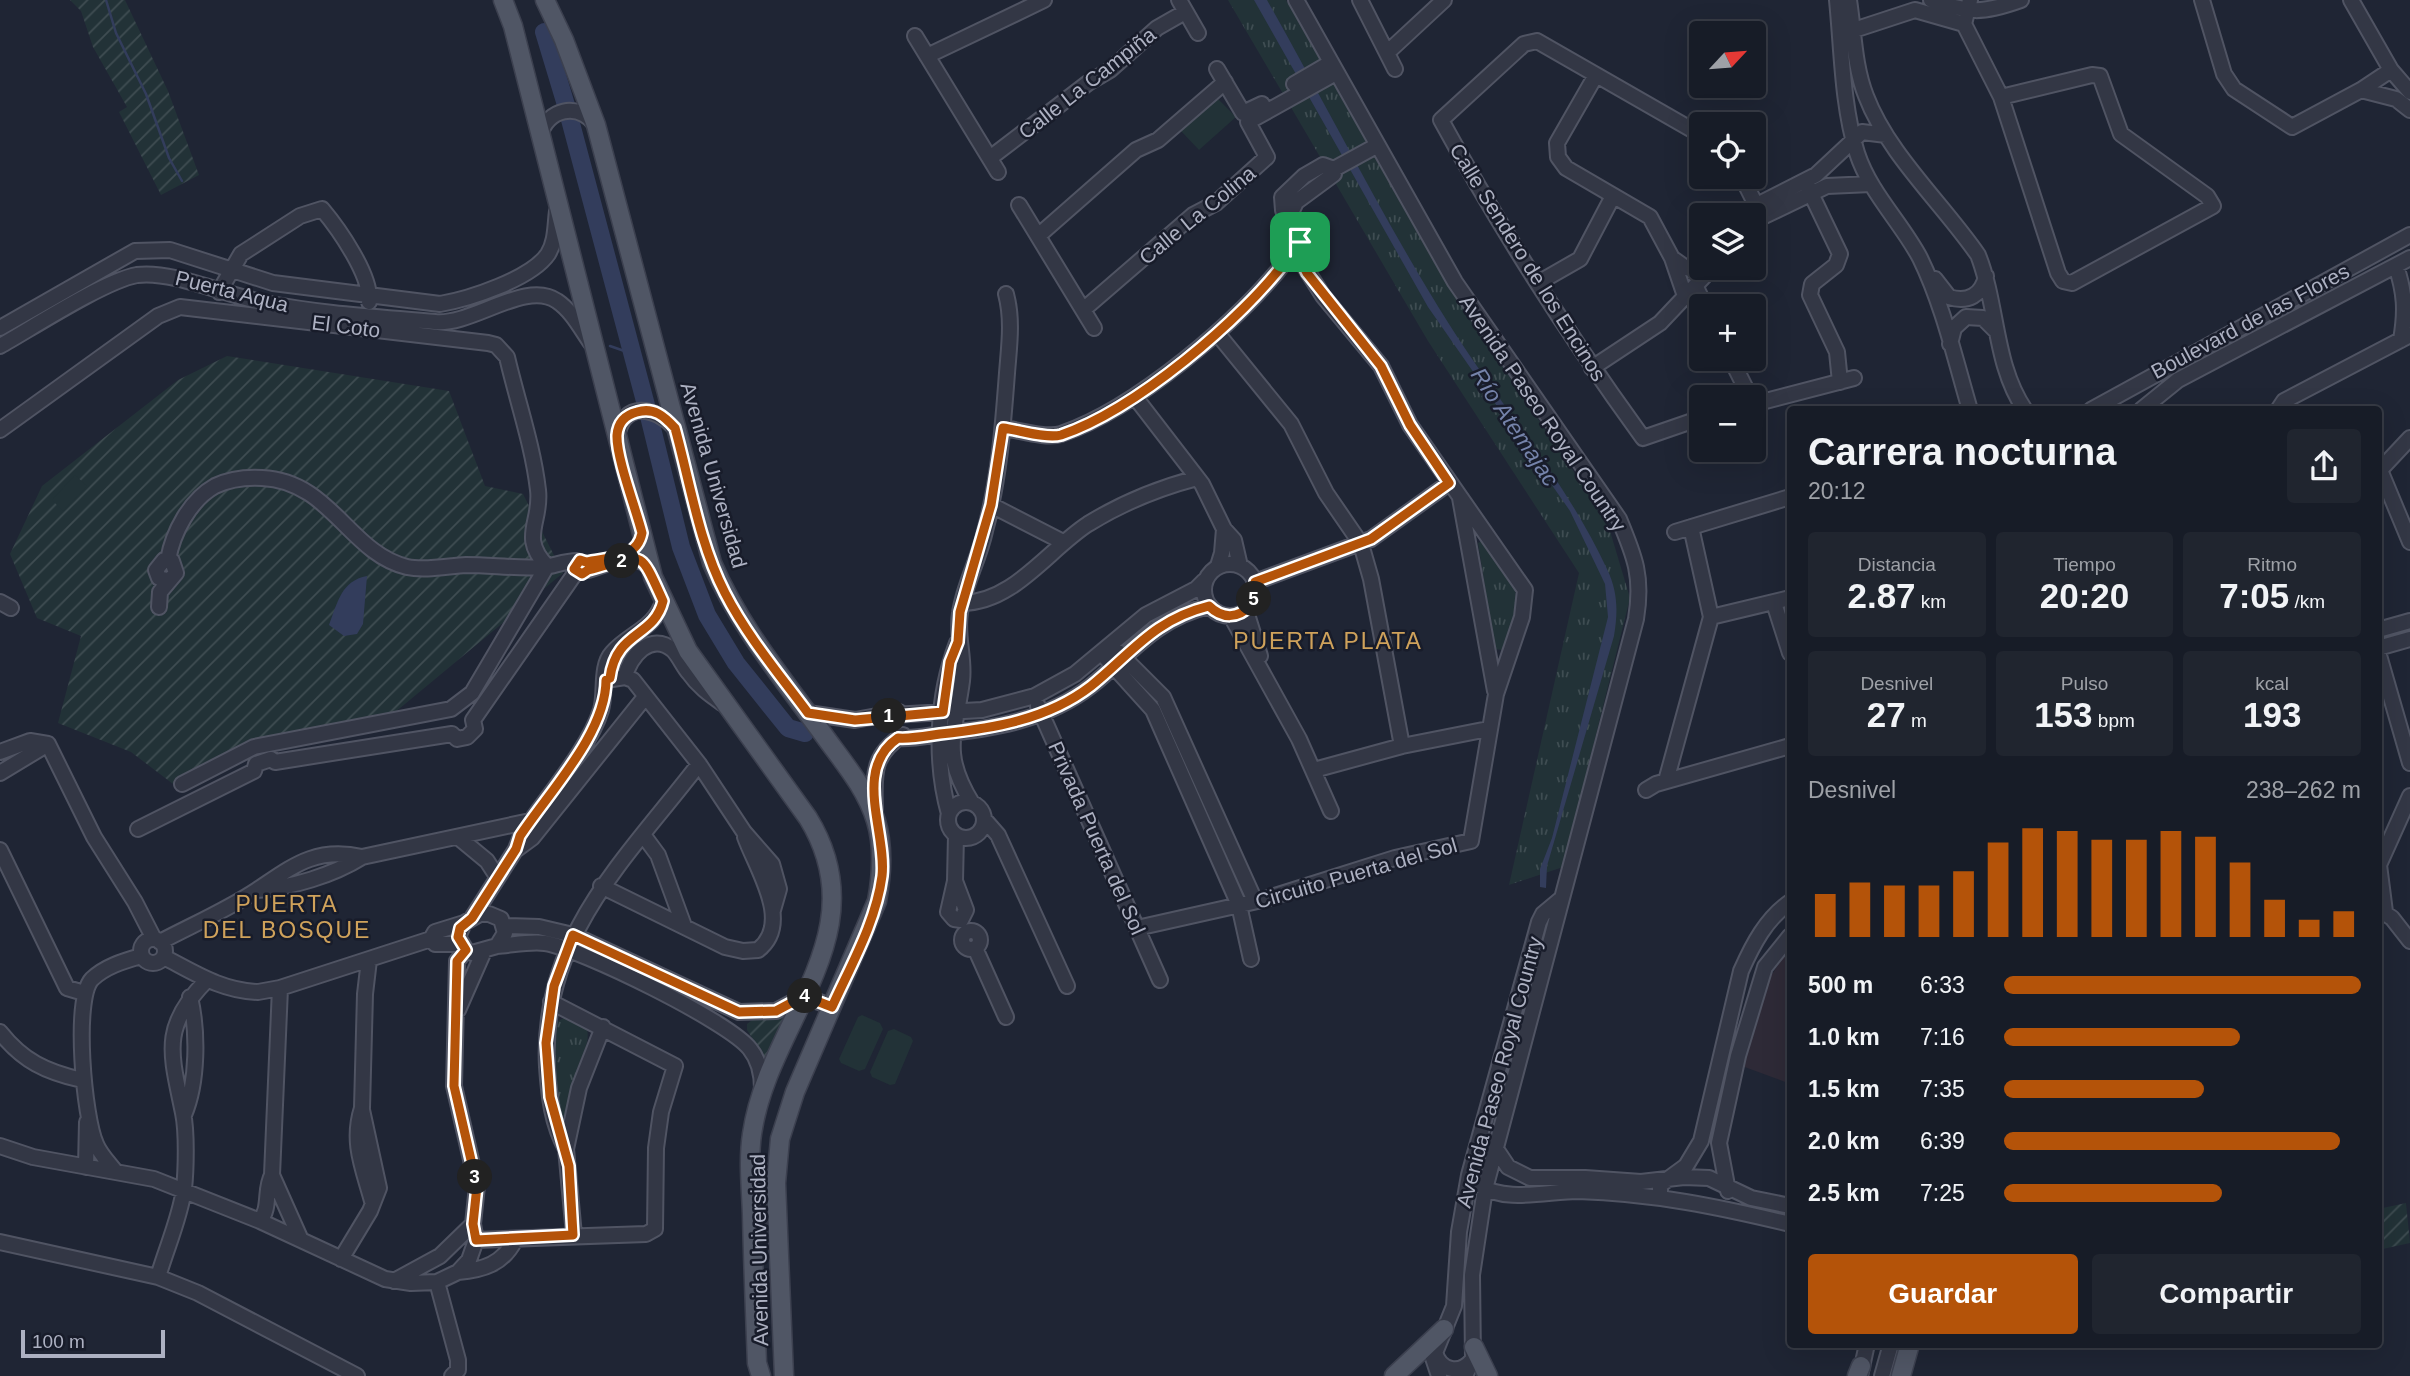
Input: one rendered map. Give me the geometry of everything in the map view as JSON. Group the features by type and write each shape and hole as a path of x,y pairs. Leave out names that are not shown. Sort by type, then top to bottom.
{"main road":[{"name":"Avenida Universidad","path":"503,0 513,26 652,572 688,651 808,818 827,856 834,893 831,927 754,1118 750,1155 756,1372"},
{"name":"Avenida Universidad","path":"545,0 564,40 596,125 708,550 724,592 747,630 860,785 875,818 882,873 877,901 795,1092 780,1139 776,1183 784,1376"},
{"path":"1394,1376 1444,1329"},
{"path":"783,1343 796,1376"},
{"path":"1892,1376 1900,1348"},
{"path":"1901,1376 1909,1348"},
{"path":"1473,1353 1488,1376"}],"street":[{"path":"928,56 1044,0"},
{"name":"Avenida Paseo Royal Country","path":"1296,0 1328,71 1371,148 1455,282 1619,519 1637,561 1640,594 1636,619 1487,1182 1471,1292 1473,1353 1465,1376"},
{"path":"1360,0 1389,51 1395,69"},
{"path":"1389,51 1444,0"},
{"path":"1837,0 1853,138 1871,184 1920,259 1969,406"},
{"path":"1849,0 1858,68 1865,95 1886,135 1966,238 1986,276 2005,368 2023,406"},
{"path":"1930,0 1967,12 2001,96 2058,273 2063,281 2072,283 2213,206 2207,196 2121,134 2100,76 2092,75 2001,96"},
{"path":"1854,30 1917,5 1967,12 2021,0"},
{"path":"2202,0 2224,74 2234,89 2292,127 2361,90 2391,70"},
{"path":"2351,0 2391,70 2410,92"},
{"name":"Calle La Campiña","path":"990,158 1088,83 1110,70 1182,6 1198,33"},
{"path":"915,36 998,172"},
{"name":"Calle Sendero de los Encinos","path":"1689,128 1537,41 1524,44 1441,120 1538,283 1592,368 1643,438 1689,422"},
{"name":"Calle La Colina","path":"1038,236 1136,150 1158,140 1221,75 1243,113 1328,71"},
{"path":"1596,75 1557,143 1558,157 1566,169 1650,217 1693,294"},
{"path":"2361,90 2396,99 2410,110"},
{"name":"Calle La Colina","path":"1083,310 1193,215 1216,203 1267,156 1248,122 1291,91"},
{"path":"540,135 548,120 563,111 582,113 596,125"},
{"path":"1766,209 1807,186 1862,132 1886,135"},
{"path":"1334,169 1323,165 1296,183 1283,197 1287,217 1331,181 1334,169 1371,148"},
{"path":"1807,186 1871,184"},
{"path":"1766,401 1847,380 1810,295 1812,284 1836,265 1840,254 1807,186"},
{"path":"1538,283 1580,259 1613,196"},
{"path":"1019,205 1094,328"},
{"name":"Puerta Aqua","path":"0,328 135,251 170,250 273,283 440,304 472,297 538,265 548,253 555,235 557,206"},
{"path":"219,292 241,254 300,216 322,209 338,228 366,282 369,296 367,315"},
{"name":"Circuito Puerta del Sol","path":"1137,928 1255,901 1395,858 1471,841 1496,694 1522,617 1525,590 1410,425 1381,366 1294,259 1306,249 1300,242 1294,242 1287,217"},
{"name":"Boulevard de las Flores","path":"2098,406 2410,235"},
{"path":"1672,258 1689,268"},
{"name":"Boulevard de las Flores","path":"2146,406 2178,380 2410,258"},
{"path":"1003,428 1059,436 1135,397 1217,334 1294,259"},
{"path":"1920,259 1932,270 1942,292 1957,299 1973,296 1984,284 1986,276"},
{"path":"2281,406 2284,401 2406,337 2405,292 2396,266"},
{"name":"Puerta Aqua","path":"0,346 114,283 136,275 167,275 268,304 440,323 480,314 518,298 539,295 556,300 592,344"},
{"path":"1592,368 1646,334 1700,280"},
{"path":"2325,280 2334,298"},
{"path":"984,819 980,832 975,836 962,838 949,826 939,761 938,734 950,711 963,665 958,642 962,603 991,505 1003,428 1010,310 1006,294"},
{"name":"El Coto","path":"0,430 158,316 180,307 496,345 507,357 538,488 533,543 547,566"},
{"path":"1950,344 1951,335 1959,321 1975,316 1990,322 1998,336"},
{"path":"1217,334 1291,424 1326,493 1361,544 1371,579 1402,746"},
{"path":"1135,397 1197,478 1224,529 1234,540 1240,566 1255,582 1255,598 1246,611 1231,616 1223,615 1209,606 1205,598 1205,581"},
{"path":"617,438 621,422 626,416 643,410 659,413 675,428"},
{"path":"2382,468 2410,438"},
{"path":"2382,475 2410,542"},
{"path":"159,607 160,592 167,580 176,573 175,565 168,560 195,502 218,485 247,478 269,478 308,491 326,503 374,551 393,563 411,568 582,566 634,558 642,560 652,572"},
{"path":"962,603 1001,593 1063,542 1124,504 1197,478"},
{"path":"1255,582 1361,544 1449,483"},
{"name":"Circuito Puerta del Sol","path":"1460,496 1496,694"},
{"path":"1675,532 1787,498"},
{"path":"991,505 1063,542"},
{"path":"1666,781 1711,617 1691,527"},
{"path":"808,713 841,720 892,715 904,711 1001,707 1034,696 1075,674 1146,615 1196,589 1218,566 1224,529"},
{"path":"138,829 254,771 259,774 269,772 275,762 452,734 457,739 467,737 475,729 474,720 582,566 635,550 642,533"},
{"path":"182,785 254,747 417,717 461,704 472,693 547,566"},
{"path":"1218,566 1240,566"},
{"path":"1711,617 1787,599"},
{"path":"618,678 620,647 658,615 663,601"},
{"path":"1774,603 1787,644"},
{"path":"875,818 876,764 884,749 898,738 1010,724 1041,714 1079,694 1161,626 1209,606"},
{"path":"1246,611 1268,680"},
{"path":"1231,616 1268,680 1314,770 1331,811"},
{"path":"2382,629 2410,621"},
{"path":"2382,649 2410,639"},
{"path":"458,1272 469,1260 476,1240 473,1224 477,1186 454,1086 457,961 463,947 458,937 516,849 530,822 596,725 606,694 638,651 648,646 664,645 674,651 695,682 726,705"},
{"path":"1105,647 1153,710 1255,901"},
{"path":"2382,662 2406,731 2410,763"},
{"path":"601,886 725,947 743,951 758,950 770,937 773,910 744,832 699,764 645,697 618,678"},
{"name":"Privada Puerta del Sol","path":"1034,696 1160,980"},
{"path":"516,849 532,838 645,697"},
{"path":"596,725 615,735"},
{"path":"1314,770 1402,746 1489,729"},
{"path":"938,734 953,758 972,803 998,835 1067,986"},
{"path":"0,752 30,741 48,744"},
{"path":"0,772 48,744"},
{"path":"48,744 123,887 135,902 150,945 149,963 155,964 164,957 165,948 150,945"},
{"path":"1646,790 1666,781 1787,747"},
{"path":"566,1149 559,1137 550,1097 546,1043 551,1002 571,942 601,886 644,836 699,764"},
{"path":"1194,785 1239,905 1251,959"},
{"path":"2382,859 2410,796"},
{"path":"949,814 958,804 972,803"},
{"path":"115,1171 96,1145 87,1117 82,1080 84,993 91,980 111,965 257,890 278,889 348,865 362,856 549,817"},
{"path":"2396,828 2410,822"},
{"path":"956,835 955,881 948,912 964,926 962,944 968,949 975,948 1006,1017"},
{"path":"455,1014 490,948 502,941 503,923 494,900 495,879 487,861 458,836"},
{"path":"644,836 658,855 684,926"},
{"path":"0,850 68,988 84,993"},
{"name":"Avenida Paseo Royal Country","path":"1435,1351 1454,1306 1459,1232 1469,1175 1524,973 1543,914 1562,899"},
{"path":"1660,1198 1659,1189 1666,1180 1686,1166 1701,1141 1741,971 1761,932 1787,905"},
{"path":"2382,910 2410,942"},
{"path":"164,957 207,979 243,992 280,988 431,939 435,932 489,914 503,923 540,927 571,942 741,1039 759,1064 762,1094"},
{"path":"431,939 435,944 463,947 472,953 490,948 571,942 675,982 739,1012 776,1011 804,996 832,1007"},
{"path":"1721,1208 1728,1197 1720,1156 1720,1130 1746,1025 1761,978 1774,953 1787,939"},
{"path":"341,1259 370,1211 372,1201 356,1144 356,1126 362,1108 365,994 369,960"},
{"path":"1741,971 1761,978"},
{"path":"1524,973 1533,982 1527,1006 1531,1021"},
{"path":"158,1277 184,1189 184,1115 172,1068 173,1034 190,997 207,979"},
{"path":"667,997 675,982"},
{"path":"280,988 272,1175 301,1240"},
{"path":"184,1115 191,1097 195,1014 190,997"},
{"path":"476,1240 646,1234 655,1229 656,1148 661,1112 675,1066 551,1002"},
{"path":"741,1039 749,1013"},
{"path":"573,1235 566,1149 579,1088 603,1027"},
{"path":"0,1032 18,1054 56,1074 82,1080"},
{"path":"1492,1088 1500,1093 1501,1098 1492,1134 1495,1148 1508,1167 1530,1178"},
{"path":"86,1167 87,1117"},
{"path":"56,1161 74,1154 85,1135"},
{"path":"0,1146 56,1161 154,1179 184,1189 394,1281 433,1283 458,1272 478,1271 502,1258 515,1240"},
{"path":"750,1155 757,1176 759,1218 766,1226 778,1228"},
{"path":"260,1221 267,1208 267,1184 272,1175"},
{"path":"1469,1175 1487,1182 1498,1194 1581,1191 1660,1198 1721,1208 1787,1223"},
{"path":"1487,1182 1530,1178 1642,1182 1709,1178 1751,1198 1787,1205"},
{"path":"394,1281 440,1256 473,1224"},
{"path":"1459,1232 1468,1240 1467,1278 1471,1292"},
{"path":"0,1242 158,1277 198,1293 357,1376"},
{"path":"423,1267 433,1283 458,1360 458,1370 452,1376"},
{"path":"1859,1373 1866,1348"},
{"path":"1882,1376 1890,1348"},
{"path":"1435,1351 1440,1363 1451,1369 1461,1369 1473,1353"},
{"path":"1435,1351 1433,1362 1439,1376"}],"shaded area":[{"path":"1787,951 1787,1083 1742,1066 1764,987"}],"green space":[{"path":"70,0 125,0 168,91 199,175 161,195 119,112 127,107 93,47 81,11"},
{"path":"1228,0 1286,0 1444,280 1607,521 1630,598 1563,867 1509,885 1579,573 1428,341"},
{"path":"1217,98 1236,117 1199,150 1180,130"},
{"path":"227,356 449,391 485,486 523,494 563,573 376,728 253,754 177,787 131,752 58,723 81,636 37,618 10,554 42,486 178,380"},
{"path":"75,475 87,486 63,511 52,500"},
{"path":"1484,540 1506,571 1516,592 1514,615 1502,650 1495,649 1478,543"},
{"path":"788,1010 766,1060 747,1030 747,1024 756,1017"},
{"path":"862,1015 880,1023 883,1029 865,1069 859,1071 841,1063 839,1059 858,1017"},
{"path":"566,1017 586,1024 588,1036 575,1078 569,1112 564,1116 560,1115 554,1093 551,1044 556,1022"},
{"path":"894,1029 911,1037 913,1041 895,1084 890,1085 872,1077 870,1072 888,1031"},
{"path":"2406,1203 2410,1243 2382,1249 2382,1208"}],"water":[{"name":"Río Atemajac","path":"1254,0 1267,0 1378,204 1425,284 1469,354 1553,474 1591,537 1611,577 1616,602 1614,636 1547,866 1546,888 1540,887 1540,869 1552,838 1608,617 1605,584 1570,511 1428,307"},
{"path":"367,576 363,624 357,634 344,636 329,625 335,608 351,583"}],"waterway":[{"path":"106,0 116,33 146,94 169,158 182,181"},
{"path":"544,32 566,105"},
{"path":"569,116 646,405"},
{"path":"610,346 633,354"},
{"path":"649,416 681,547 707,615 736,663 788,728 805,733"}],"district":[{"name":"PUERTA PLATA","path":"1328,641"},
{"name":"PUERTA DEL BOSQUE","path":"287,917"}],"route":[{"path":"1300,242 1306,249 1301,261 1307,273 1381,366 1410,425 1449,483 1371,539 1255,582 1255,598 1246,611 1239,615 1223,615 1209,606 1161,626 1128,650 1098,680 1050,710 1010,724 917,738 898,738 890,743 879,757 874,774 875,818 881,848 882,873 877,901 867,930 832,1007 804,996 776,1011 739,1012 573,935 554,986 546,1043 553,1117 566,1149 569,1166 573,1235 476,1240 473,1224 477,1208 477,1186 454,1086 457,961 466,950 458,937 460,928 472,918 494,884 496,875 516,849 520,836 596,725 615,654 658,615 663,601 652,572 642,560 634,558 582,574 574,569 574,565 580,560 586,562 635,550 640,541 642,533 617,438 621,422 634,412 653,411 665,417 675,428 712,563 724,592 747,630 808,713 830,719 869,720 892,715 943,712 950,662 958,642 963,598 986,531 1003,428 1059,436 1135,397 1217,334 1275,275 1288,258 1288,245 1300,242"}]}
